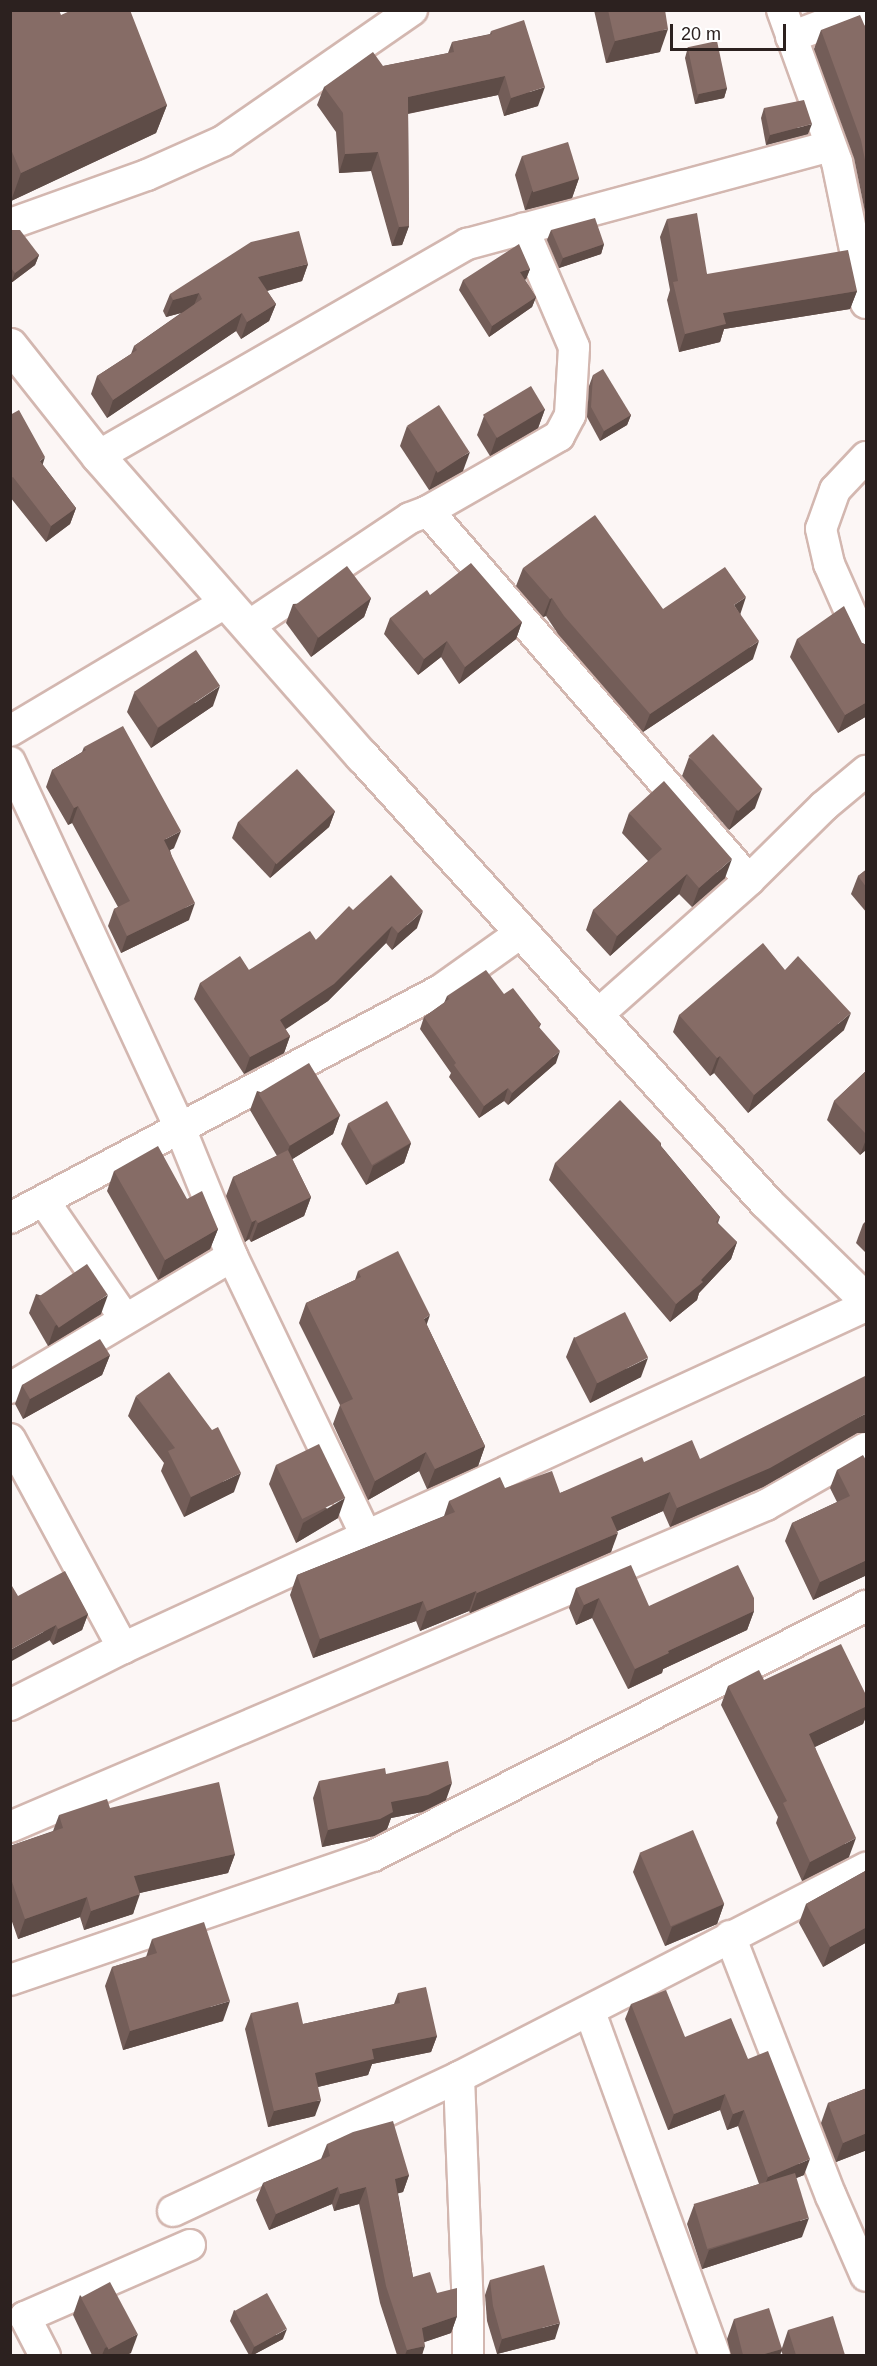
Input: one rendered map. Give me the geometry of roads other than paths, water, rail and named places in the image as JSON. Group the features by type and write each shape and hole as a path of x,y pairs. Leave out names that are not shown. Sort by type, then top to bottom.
{"street":[{"path":"10,224 147,176 223,141 412,10"},
{"path":"862,10 786,24 829,146 837,162 867,303"},
{"path":"98,456 466,244 829,146"},
{"path":"247,627 410,518 428,511 559,436 570,415 574,347 523,228"},
{"path":"10,345 98,456 225,603 766,1202 867,1300"},
{"path":"867,458 835,490 822,529 830,564 867,648"},
{"path":"428,511 749,880"},
{"path":"10,731 225,603"},
{"path":"10,762 180,1128 232,1256 366,1536"},
{"path":"596,1016 749,880 824,806 867,771"},
{"path":"10,1218 442,989 522,932"},
{"path":"44,1201 125,1320"},
{"path":"10,1388 232,1256"},
{"path":"10,1705 123,1648 867,1306"},
{"path":"10,1439 123,1648"},
{"path":"10,1827 766,1505 867,1448"},
{"path":"10,1980 373,1856 867,1606"},
{"path":"173,2211 459,2078 590,2012 729,1936 867,1868"},
{"path":"729,1936 831,2196 867,2277"},
{"path":"590,2012 715,2355"},
{"path":"459,2078 468,2355"},
{"path":"45,2355 25,2317 190,2245"}]}
